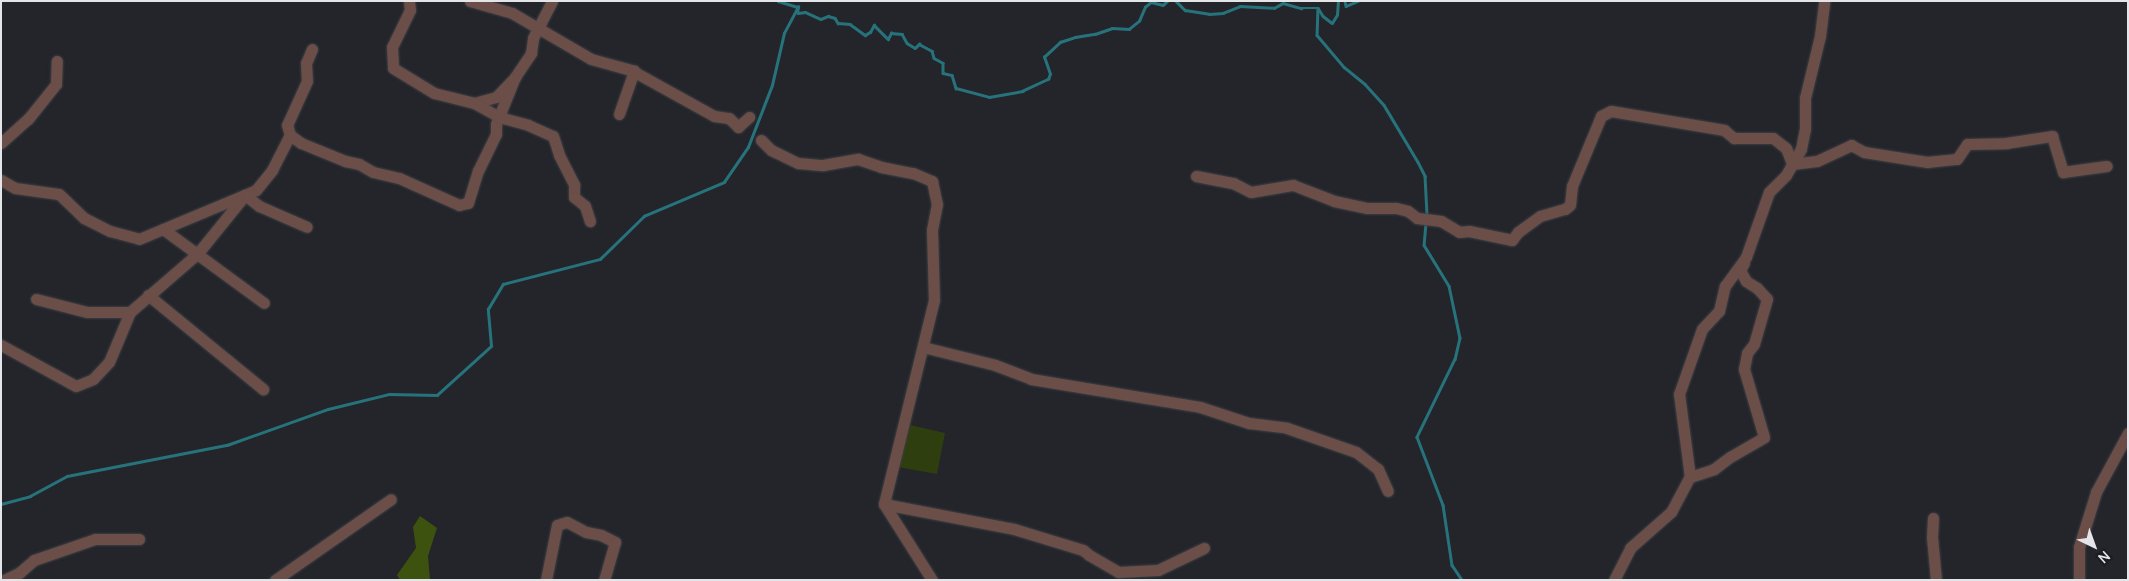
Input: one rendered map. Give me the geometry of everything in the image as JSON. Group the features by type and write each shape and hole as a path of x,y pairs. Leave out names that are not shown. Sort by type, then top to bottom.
{"street":[{"path":"409,1 410,10 392,47 391,58 393,68 434,93 474,103 499,117 528,125 553,136 574,185 574,197 585,206 590,220"},
{"path":"470,1 512,13 591,59 634,71 714,116 729,118 738,127 749,118"},
{"path":"474,103 496,97 515,78 531,54 534,38 552,1"},
{"path":"1690,477 1714,469 1764,437 1744,369 1747,353 1754,344 1767,300 1757,288 1746,280 1740,270 1769,192 1786,175 1800,149 1805,129 1805,98 1820,36 1824,1"},
{"path":"1,180 15,188 59,194 84,218 110,231 139,239 245,195 256,190 272,170 290,135 287,124 307,81 306,63 312,49"},
{"path":"1,143 28,119 56,84 57,61"},
{"path":"619,114 634,71"},
{"path":"290,135 345,161 359,164 373,172 399,178 459,205 468,203 478,171 496,134 499,117 515,78"},
{"path":"1196,176 1233,183 1252,192 1292,185 1334,201 1367,208 1396,208 1408,211 1417,218 1441,222 1459,232 1512,240 1518,232 1540,216 1565,209 1570,205 1572,186 1601,116 1611,111 1724,130 1734,138 1773,138 1786,148 1792,164"},
{"path":"1792,164 1817,161 1851,145 1864,152 1927,162 1957,159 1967,144 2006,142 2052,136 2063,172 2107,166"},
{"path":"761,140 771,150 798,163 823,165 858,159 881,167 912,173 932,181 937,204 932,230 934,300 884,504 932,580"},
{"path":"245,195 259,206 306,227"},
{"path":"1,345 76,386 93,379 109,362 130,312 198,253 245,195"},
{"path":"163,229 264,303"},
{"path":"1614,580 1630,548 1671,512 1690,477 1679,394 1702,329 1720,311 1726,286 1746,257"},
{"path":"148,295 263,389"},
{"path":"36,299 87,312 130,312"},
{"path":"923,347 995,366 1031,379 1200,407 1249,423 1288,428 1356,452 1378,469 1388,492"},
{"path":"2079,580 2079,547 2096,492 2128,433"},
{"path":"275,580 391,499"},
{"path":"884,504 1014,529 1083,550 1118,572 1158,570 1204,548"},
{"path":"1933,518 1936,580"},
{"path":"546,580 557,525 567,522 586,532 601,535 615,542 604,580"},
{"path":"4,580 19,573 34,560 94,539 138,540"}],"green space":[{"path":"910,425 945,433 937,474 898,467"},
{"path":"420,516 437,528 428,556 430,580 400,580 397,575 416,548 413,527"}],"waterway":[{"path":"778,1 798,7 798,13 805,12 821,19 828,16 835,18 838,23 850,24 865,35 870,32 874,25 888,39 891,33 902,34 907,43 915,48 919,44 932,51 934,58 943,63 943,73 952,75 956,88 989,97 1022,91 1048,79 1050,74 1044,57 1060,42 1112,28 1129,29 1139,21 1145,7 1151,2 1163,5 1167,1"},
{"path":"1176,1 1185,10 1209,14 1223,13 1240,6 1274,8 1283,3 1301,8 1318,8 1323,16 1332,23 1337,15 1338,1"},
{"path":"1345,1 1346,6 1358,1"},
{"path":"1,504 30,496 67,476 227,445 328,409 389,394 437,395 491,346 488,309 503,284 600,259 644,216 724,182 748,147 772,85 784,33 798,7"},
{"path":"1318,8 1317,35 1344,67 1365,84 1384,105 1418,162 1425,176 1427,215"},
{"path":"1426,223 1424,245 1449,286 1460,338 1455,359 1417,437 1443,505 1452,565 1462,580"}]}
